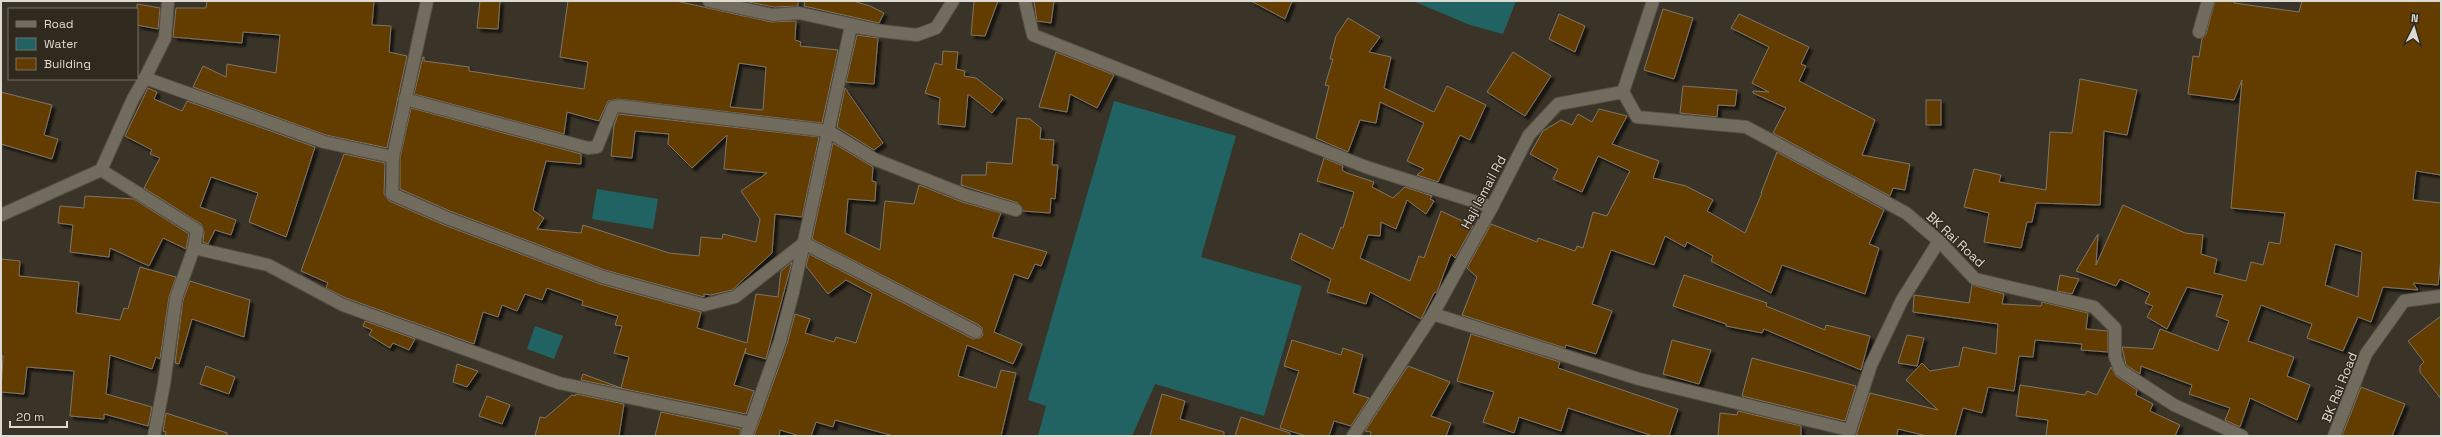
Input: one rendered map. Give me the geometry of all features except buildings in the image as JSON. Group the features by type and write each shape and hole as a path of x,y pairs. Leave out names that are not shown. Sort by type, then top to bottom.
{"street":[{"path":"1,215 101,170 133,99 165,38 168,1"},
{"path":"426,1 393,157 392,194 446,218 603,277 704,305 735,297 804,243"},
{"path":"709,1 773,15 799,12 828,17 881,31"},
{"path":"746,436 780,341 804,243 851,26 917,35 936,28 953,1"},
{"path":"1025,1 1033,35 1366,167 1492,207"},
{"path":"1623,92 1653,1"},
{"path":"2199,32 2208,1"},
{"path":"145,78 324,142 393,157"},
{"name":"Haji Ismail Rd","path":"1353,436 1433,314 1492,207 1529,134 1558,104 1623,92"},
{"name":"BK Rai Road","path":"1623,92 1637,117 1746,127 1906,213 1939,241 1975,279 2094,307 2115,328 2114,356 2120,370 2174,405 2242,436"},
{"path":"405,100 588,148 596,147 613,108 620,106 828,131 874,159 965,195 1016,210"},
{"path":"101,170 197,230 194,248 176,298 164,384 154,436"},
{"path":"1433,314 1639,379 1849,433 1871,365 1902,300 1939,241"},
{"path":"804,243 976,332"},
{"path":"194,248 268,265 343,305 559,383 751,423"},
{"name":"BK Rai Road","path":"2334,436 2366,354 2404,301 2441,296"}],"water":[{"path":"1413,1 1516,1 1503,34 1470,25"},
{"path":"1114,101 1236,136 1201,257 1302,286 1264,416 1155,384 1132,436 1038,436 1046,406 1028,400"},
{"path":"597,189 658,199 653,229 592,219"},
{"path":"535,326 563,336 554,359 527,349"}]}
